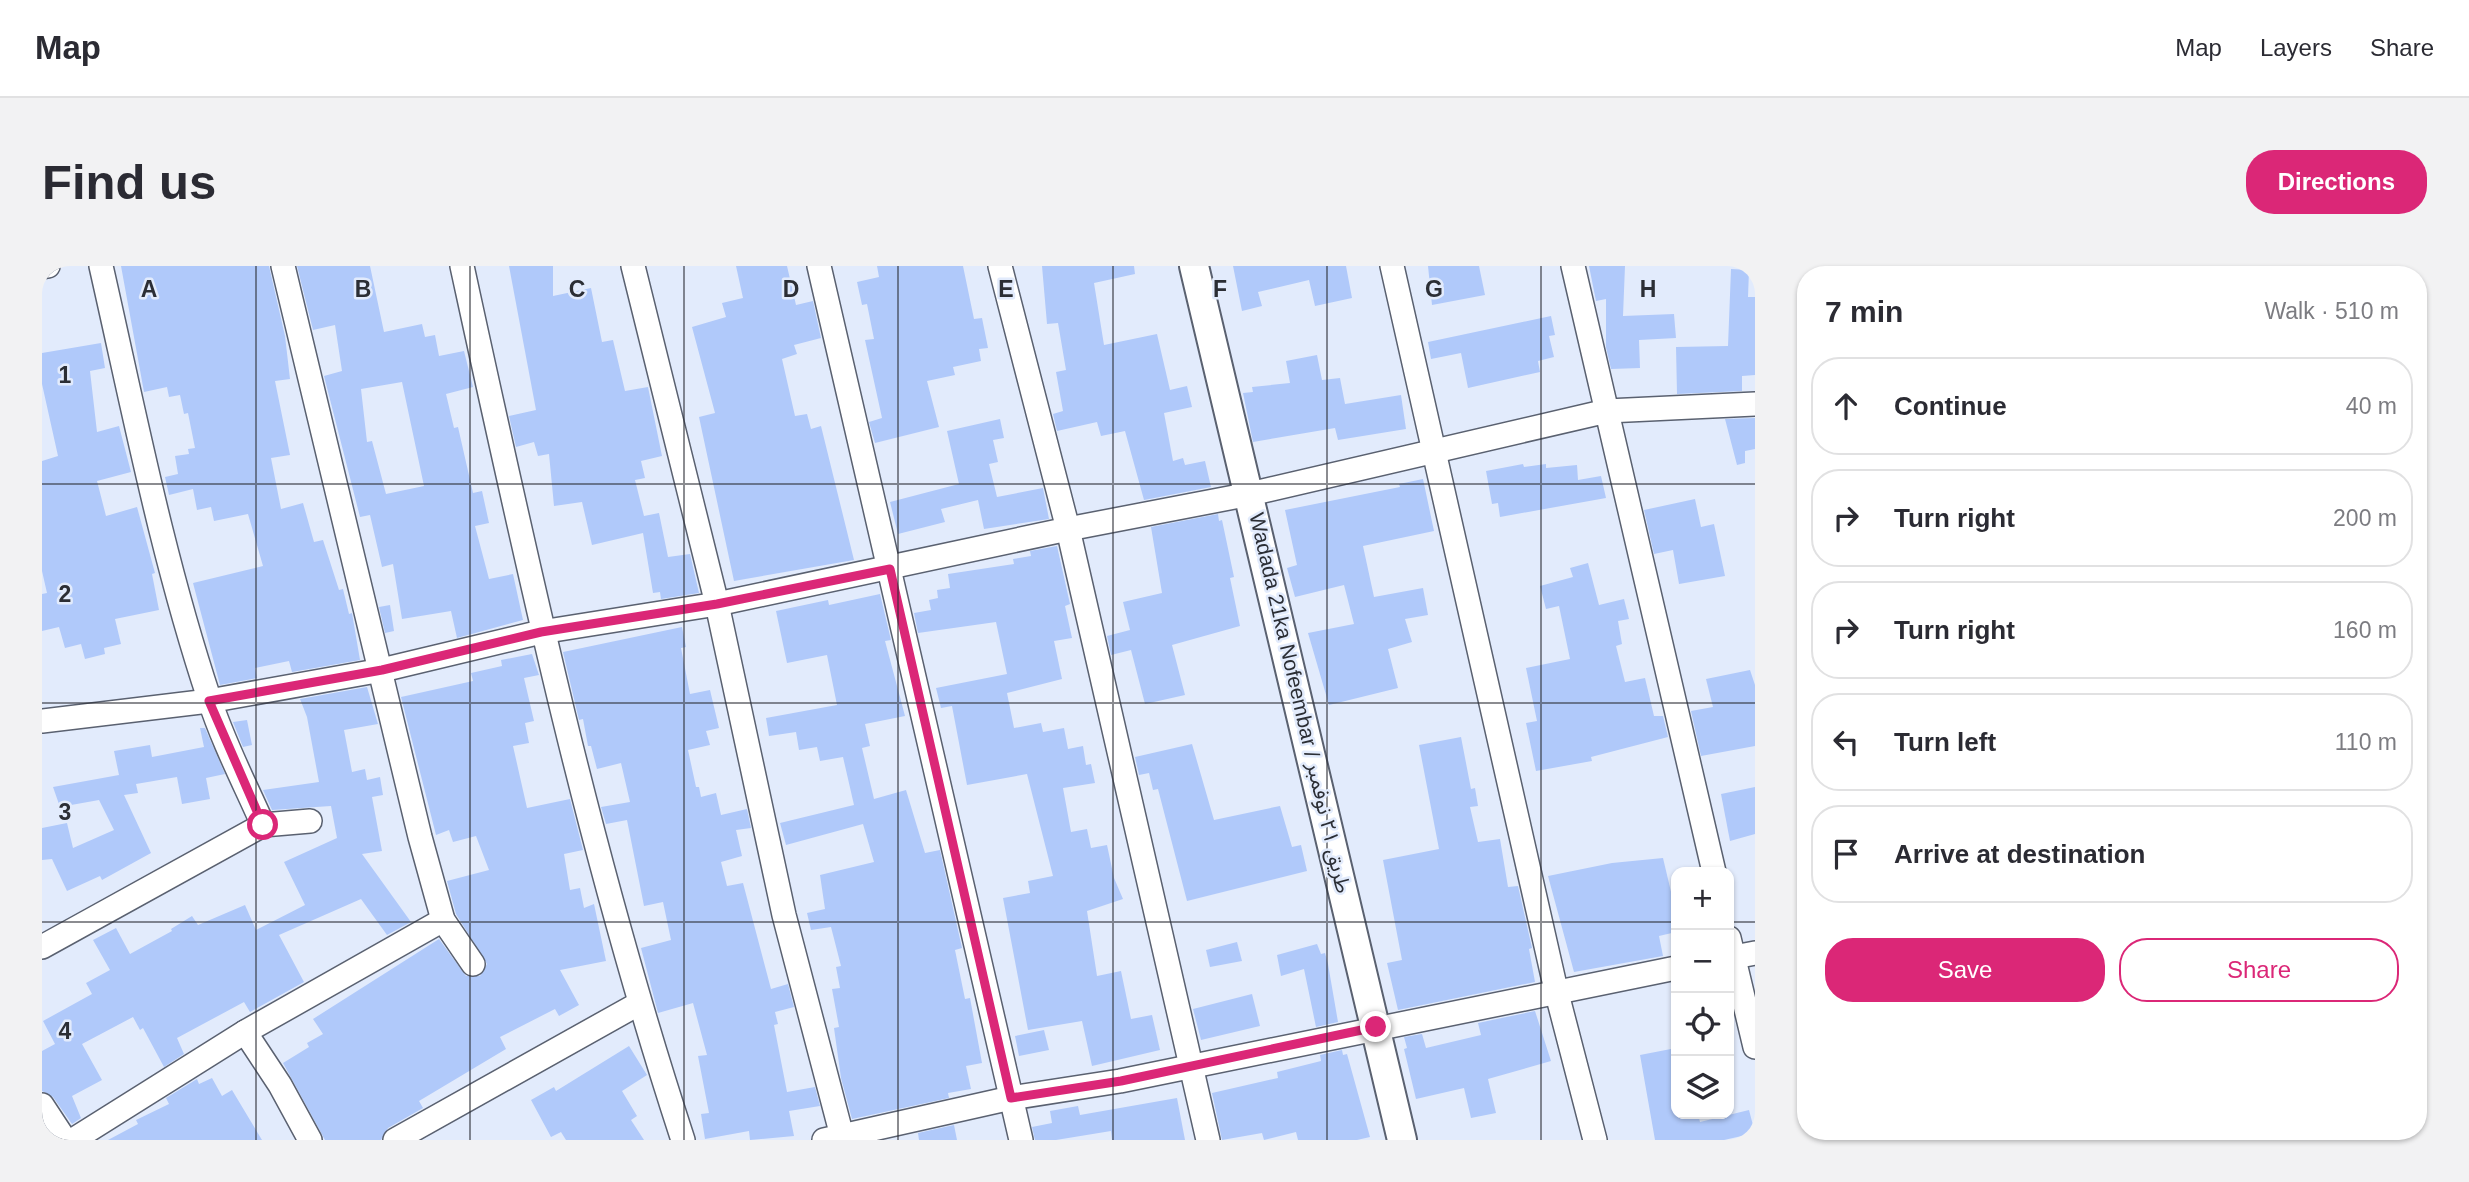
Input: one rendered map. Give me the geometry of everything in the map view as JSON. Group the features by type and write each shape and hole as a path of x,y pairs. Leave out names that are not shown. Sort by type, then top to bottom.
{"street":[{"path":"42,267 48,266"},
{"path":"101,266 162,541 209,701 263,825"},
{"path":"283,266 420,837 443,920 473,964"},
{"path":"462,266 541,632 638,1004 683,1140"},
{"path":"633,266 717,604 783,915 836,1139 1011,1098 1121,1081 1556,990 1671,969"},
{"path":"820,266 1021,1140"},
{"path":"1000,266 1068,529 1188,1065 1208,1140"},
{"name":"Wadada 21ka Nofeembar / طريق ٢١ نوفمبر","path":"1194,266 1402,1140"},
{"path":"1392,266 1556,990 1595,1140"},
{"path":"1573,266 1713,867"},
{"path":"42,721 209,701 382,670 541,632 717,604 1068,529 1250,494 1607,411 1755,404"},
{"path":"42,947 263,825 310,821"},
{"path":"73,1140 245,1032 443,920"},
{"path":"1736,952 1755,1047"},
{"path":"395,1140 638,1004"},
{"path":"245,1032 280,1085 310,1140"},
{"path":"42,1105 65,1140"}],"building":[{"path":"121,266 269,266 285,336 290,379 275,381 290,455 271,458 281,509 303,503 314,542 323,540 339,590 343,589 349,614 352,613 360,660 292,672 289,661 255,668 257,678 220,685 193,583 263,566 248,514 214,521 211,507 197,510 193,489 169,495 165,477 178,474 175,456 189,454 188,449 195,448 188,413 184,414 180,395 169,397 167,387 144,392"},
{"path":"297,266 370,266 384,332 422,324 425,337 435,335 439,356 464,351 473,387 446,394 454,428 458,427 473,493 482,491 489,523 475,526 489,579 513,574 523,620 457,638 451,611 402,619 393,564 382,567 370,515 360,517 324,376 342,371 335,325 313,330","holes":["402,382 424,486 386,494 372,441 367,442 361,389"]},
{"path":"509,266 553,266 553,296 591,288 602,342 613,340 625,391 648,387 662,456 641,461 645,478 635,480 644,516 659,513 668,557 690,554 699,593 661,599 660,592 653,593 643,533 592,545 582,502 554,506 549,454 538,456 534,442 516,447 509,416 536,410"},
{"path":"736,266 787,266 796,305 813,301 821,338 794,345 797,354 782,359 795,416 807,414 811,429 821,426 854,560 734,581 699,417 715,413 692,327 726,317 722,303 743,298"},
{"path":"877,266 963,266 974,319 982,318 988,348 979,349 981,361 953,367 955,375 927,381 939,427 875,443 869,422 882,418 865,340 874,339 867,304 862,305 857,282 879,277"},
{"path":"1042,266 1134,266 1135,274 1094,283 1104,345 1157,334 1170,390 1187,386 1192,407 1164,413 1173,461 1183,458 1185,465 1205,461 1211,487 1144,500 1125,431 1101,436 1097,422 1057,431 1053,414 1063,411 1056,372 1066,370 1058,323 1047,324"},
{"path":"1233,266 1346,266 1352,298 1315,306 1309,280 1258,292 1262,306 1242,311"},
{"path":"1428,266 1479,266 1485,295 1432,305"},
{"path":"1589,266 1625,266 1623,316 1674,314 1676,338 1639,340 1640,368 1611,369 1606,347 1606,299 1596,301"},
{"path":"1731,269 1749,270 1748,297 1755,297 1755,375 1742,376 1742,391 1677,394 1676,347 1728,346"},
{"path":"1551,316 1555,335 1549,336 1554,357 1538,361 1540,372 1468,388 1461,353 1431,359 1428,342"},
{"path":"101,343 105,368 90,371 97,432 119,426 131,472 97,481 106,516 137,507 155,573 152,574 159,610 115,619 121,644 104,648 105,654 85,659 81,644 65,648 59,627 42,631 42,594 47,593 42,571 42,461 58,456 42,384 42,353"},
{"path":"1317,355 1322,380 1340,378 1345,404 1401,395 1406,429 1338,440 1335,428 1253,442 1243,393 1253,392 1252,387 1290,383 1286,361"},
{"path":"1755,418 1755,449 1745,451 1745,463 1737,465 1725,419"},
{"path":"1000,419 1004,438 993,440 998,462 989,464 997,497 1043,488 1049,519 984,529 978,500 941,509 945,522 898,534 890,502 959,484 947,431"},
{"path":"1523,464 1524,467 1546,464 1546,468 1577,465 1578,480 1601,476 1606,498 1500,517 1498,503 1492,504 1486,471"},
{"path":"1423,479 1434,531 1363,546 1374,597 1423,588 1428,615 1405,619 1412,642 1388,649 1398,688 1329,705 1308,633 1354,624 1344,585 1295,597 1287,568 1297,565 1285,510 1400,487 1399,484"},
{"path":"1695,499 1701,527 1714,524 1725,576 1679,584 1673,550 1654,554 1644,510"},
{"path":"1218,514 1219,521 1222,520 1234,577 1230,578 1240,626 1172,645 1185,695 1145,704 1131,650 1111,655 1107,636 1130,630 1123,602 1162,593 1151,527"},
{"path":"1057,546 1070,604 1065,606 1072,638 1054,641 1062,679 1007,693 1014,728 1041,723 1043,732 1064,728 1068,749 1083,746 1086,765 1091,764 1095,783 1063,788 1071,832 1087,829 1091,848 1107,845 1114,878 1123,899 1087,911 1097,976 1121,971 1131,1019 1152,1015 1160,1050 1092,1066 1082,1021 1028,1030 1003,898 1030,893 1028,881 1053,876 1027,774 967,785 952,706 941,708 936,688 1007,674 996,622 918,633 914,613 931,610 929,600 938,598 937,590 950,588 948,574 1014,564 1013,559 1031,556 1030,551"},
{"path":"1588,563 1599,605 1624,599 1629,619 1618,621 1622,644 1616,646 1625,682 1645,678 1654,716 1663,716 1668,737 1591,757 1592,761 1536,771 1526,723 1537,721 1526,668 1570,659 1559,606 1546,609 1540,586 1573,577 1570,568"},
{"path":"880,594 891,640 885,641 905,716 865,724 870,746 862,748 874,799 906,790 925,853 940,850 962,948 955,950 965,999 970,998 982,1063 966,1066 971,1089 948,1093 949,1098 852,1119 841,1078 834,1028 839,1027 832,989 840,988 836,967 841,966 831,927 811,930 807,913 825,909 820,875 874,862 863,824 786,845 780,823 854,805 843,757 820,761 817,747 799,750 796,732 769,736 766,718 837,705 827,655 787,663 776,611 828,600 829,605"},
{"path":"390,605 394,631 385,633 379,607"},
{"path":"682,627 686,647 681,648 690,694 710,690 719,728 706,731 710,745 688,750 696,787 699,787 701,797 716,793 721,815 747,809 751,828 736,830 742,856 721,862 727,886 743,883 771,989 788,984 794,1007 775,1012 778,1024 774,1025 787,1092 815,1087 820,1106 789,1111 794,1136 750,1140 749,1131 705,1139 701,1114 709,1113 698,1056 707,1055 693,1003 658,1013 641,948 671,940 663,902 644,906 627,820 606,824 601,807 630,802 621,763 597,769 591,746 588,746 583,719 579,720 563,652"},
{"path":"532,654 539,675 524,678 534,721 525,723 529,743 513,746 527,808 570,799 583,850 564,854 570,890 580,888 584,908 594,904 606,961 560,970 579,1005 559,1016 555,1009 500,1037 506,1049 419,1101 423,1108 388,1128 381,1140 325,1140 283,1063 309,1047 307,1043 323,1034 313,1019 439,939 466,976 480,976 487,964 456,914 447,881 489,870 476,836 453,842 449,830 436,835 401,697 473,681 471,673 502,666 501,660"},
{"path":"1750,670 1755,685 1755,746 1701,756 1691,711 1713,707 1706,679"},
{"path":"367,687 378,724 344,730 352,772 365,769 367,780 380,777 383,795 372,797 382,851 362,854 411,922 387,935 361,899 279,935 304,982 250,1012 244,1002 177,1038 184,1054 164,1067 143,1028 140,1030 133,1017 82,1044 102,1080 72,1096 81,1118 72,1124 53,1097 42,1091 42,1051 55,1044 43,1021 92,994 86,983 110,970 93,940 116,928 130,954 172,931 171,929 192,916 198,925 245,905 256,930 305,905 284,862 337,838 331,806 272,810 263,790 319,782 307,717 300,699"},
{"path":"247,720 252,745 243,747 233,722"},
{"path":"200,728 205,728 225,774 206,778 210,799 182,804 177,777 136,784 138,793 124,795 151,853 102,880 100,876 67,891 52,859 42,860 42,828 67,823 73,848 114,830 99,800 60,807 53,787 119,775 114,751 150,745 152,757 204,747"},
{"path":"1461,737 1471,789 1475,788 1478,806 1470,807 1478,842 1500,839 1508,887 1518,886 1532,948 1529,949 1535,982 1398,1010 1387,963 1402,960 1383,860 1439,849 1419,745"},
{"path":"1192,744 1214,820 1280,806 1292,847 1301,845 1307,871 1187,901 1158,789 1153,790 1149,773 1139,775 1135,757"},
{"path":"1755,787 1755,834 1730,841 1721,794"},
{"path":"1663,858 1671,892 1671,933 1659,936 1663,956 1574,972 1548,876 1612,863"},
{"path":"1237,942 1242,961 1210,967 1206,950"},
{"path":"1317,944 1321,954 1325,953 1328,964 1338,1022 1316,1027 1304,969 1281,976 1277,955"},
{"path":"1252,994 1260,1026 1201,1040 1193,1009"},
{"path":"1535,1011 1551,1061 1488,1079 1496,1113 1471,1118 1464,1088 1416,1099 1404,1049 1407,1048 1404,1037 1422,1034 1426,1048 1481,1035 1478,1023"},
{"path":"1044,1030 1049,1050 1019,1056 1015,1036"},
{"path":"629,1046 647,1075 622,1091 637,1116 631,1120 644,1140 566,1140 561,1132 551,1137 531,1100 554,1087 556,1091"},
{"path":"1671,1049 1671,1119 1699,1119 1700,1122 1734,1119 1734,1114 1749,1110 1755,1133 1724,1140 1655,1140 1640,1055"},
{"path":"1342,1050 1343,1055 1347,1054 1370,1137 1357,1140 1298,1140 1296,1132 1264,1140 1262,1133 1222,1140 1212,1093 1278,1078 1277,1072 1321,1061 1320,1055"},
{"path":"212,1078 222,1096 232,1090 262,1140 108,1140 138,1124 136,1120 169,1104 166,1098 197,1079 199,1084"},
{"path":"1177,1098 1185,1140 1112,1140 1111,1131 1056,1140 1035,1140 1032,1127 1052,1123 1050,1111 1078,1106 1080,1115"},
{"path":"954,1125 957,1140 919,1140 918,1133"}],"route":[{"path":"263,825 209,701 382,670 541,632 717,604 890,569 1011,1098 1121,1081 1376,1027"}]}
